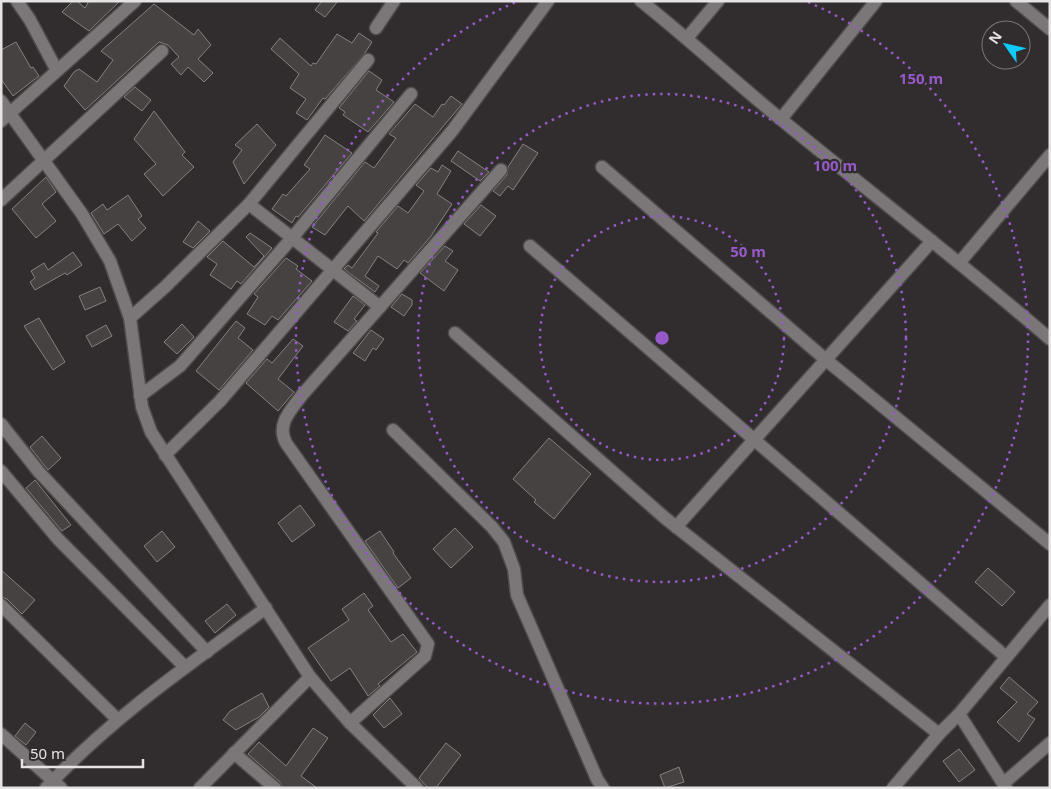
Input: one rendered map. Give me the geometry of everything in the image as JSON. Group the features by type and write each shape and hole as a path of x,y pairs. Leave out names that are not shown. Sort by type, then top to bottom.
{"street":[{"path":"16,1 30,20 56,70"},
{"path":"6,117 56,70 135,1"},
{"path":"376,28 394,1"},
{"path":"165,454 220,401 452,131 548,1"},
{"path":"642,1 782,119 960,262 1050,339"},
{"path":"687,38 718,1"},
{"path":"782,119 876,1"},
{"path":"1016,1 1050,29"},
{"path":"1,200 162,51"},
{"path":"130,318 165,287 249,204 368,60"},
{"path":"140,396 180,366 292,238 411,94"},
{"path":"1,102 6,117 44,162 82,214 110,261 130,318 140,396 152,432 165,454 310,677 350,723 417,788"},
{"path":"960,262 1050,155"},
{"path":"602,167 825,359 1050,544"},
{"path":"350,723 425,656 428,644 286,443 282,435 282,426 302,394 501,170"},
{"path":"249,204 380,307"},
{"path":"676,527 932,241"},
{"path":"530,246 1006,658"},
{"path":"455,333 676,527 938,734"},
{"path":"1,424 39,472 208,652"},
{"path":"393,430 492,526 504,542 514,569 517,595 523,611 597,779 603,788"},
{"path":"1,471 58,539 184,666"},
{"path":"1,605 117,719"},
{"path":"893,788 938,734 959,714 1050,605"},
{"path":"1,734 7,745 53,785 117,719 184,666 208,652 266,608"},
{"path":"200,788 310,677"},
{"path":"959,714 1005,785 1050,743"},
{"path":"234,753 275,788"}],"building":[{"path":"73,1 77,1 85,8 89,1 120,1 89,31 62,12"},
{"path":"322,1 338,1 325,17 315,10"},
{"path":"154,4 194,35 198,29 211,45 198,59 213,73 204,82 188,67 181,75 171,64 179,57 168,45 159,42 85,110 64,86 74,72 79,69 97,82 113,60 101,51"},
{"path":"359,33 372,42 365,53 325,99 323,98 307,120 296,113 306,99 290,88 299,74 271,49 280,38 311,66 313,63 316,64 337,34 352,43"},
{"path":"16,42 31,68 33,67 39,76 13,96 1,79 1,50"},
{"path":"369,71 382,80 376,90 394,102 368,132 343,115 345,112 339,108"},
{"path":"135,87 151,100 142,111 124,97"},
{"path":"451,96 462,104 364,221 348,206 325,235 312,227 365,162 374,168 396,138 389,134 415,104 433,117 442,104 444,105"},
{"path":"154,111 185,152 182,155 194,167 163,196 144,174 156,164 134,139"},
{"path":"257,124 276,145 244,184 233,162 242,150 235,145"},
{"path":"325,135 352,153 298,217 296,216 292,223 272,209 283,194 286,196 310,169 304,165"},
{"path":"523,144 538,153 513,190 508,186 500,196 493,191 507,175 508,167"},
{"path":"458,151 489,172 480,181 451,161"},
{"path":"442,165 451,171 437,194 452,204 431,236 408,263 404,260 397,269 378,256 365,276 379,286 375,292 344,269 348,265 352,268 378,233 376,232 398,206 408,213 424,191 416,185 431,168 438,172"},
{"path":"46,177 56,192 42,204 56,221 36,238 12,209"},
{"path":"128,195 142,216 138,219 146,228 132,241 118,224 104,234 91,213 103,204 107,210"},
{"path":"481,205 496,216 480,236 464,224"},
{"path":"198,221 210,231 193,248 183,242"},
{"path":"250,233 272,248 241,284 237,281 231,289 210,275 217,264 207,257 223,241 254,267 264,256 246,237"},
{"path":"445,246 453,251 445,261 458,270 444,291 420,273"},
{"path":"73,252 82,265 67,275 65,273 35,290 30,282 35,278 31,271 44,263 48,270"},
{"path":"286,258 298,266 296,269 312,281 278,320 272,316 265,325 247,314 258,297 254,294"},
{"path":"100,287 106,301 85,310 79,296"},
{"path":"402,294 412,300 412,305 404,316 391,307"},
{"path":"353,296 365,305 354,319 357,321 348,331 334,322"},
{"path":"39,318 65,362 53,370 24,326"},
{"path":"236,321 245,328 238,338 253,350 219,390 196,371"},
{"path":"182,324 194,337 177,354 164,342"},
{"path":"106,325 112,336 92,347 86,336"},
{"path":"371,330 384,339 376,350 373,348 365,361 353,353"},
{"path":"293,339 303,346 278,379 294,392 278,411 246,383 267,359 272,363"},
{"path":"42,436 61,458 48,470 30,447"},
{"path":"549,438 591,474 554,519 534,502 536,500 513,479"},
{"path":"35,480 71,525 62,531 26,488"},
{"path":"300,505 315,525 292,542 278,523"},
{"path":"455,528 473,547 451,568 433,549"},
{"path":"162,531 175,547 157,562 144,546"},
{"path":"380,531 411,578 398,588 365,541"},
{"path":"988,568 1015,592 1002,606 975,582"},
{"path":"1,570 35,600 22,614 7,599 1,597"},
{"path":"364,593 373,606 368,610 391,642 403,634 417,652 378,684 380,686 368,696 350,668 331,681 308,648 349,620 342,609"},
{"path":"227,604 236,615 215,633 205,621"},
{"path":"1009,677 1038,702 1027,714 1035,719 1019,742 997,722 1017,702 1000,688"},
{"path":"262,693 269,707 259,717 236,730 223,720 230,711"},
{"path":"390,698 402,714 384,728 373,715"},
{"path":"25,723 36,732 26,745 15,736"},
{"path":"313,728 328,738 301,776 317,788 283,788 280,782 248,754 259,742 286,766"},
{"path":"446,743 461,755 436,788 428,788 419,778"},
{"path":"959,749 975,770 959,782 943,761"},
{"path":"679,767 684,782 665,788 660,775"}]}
